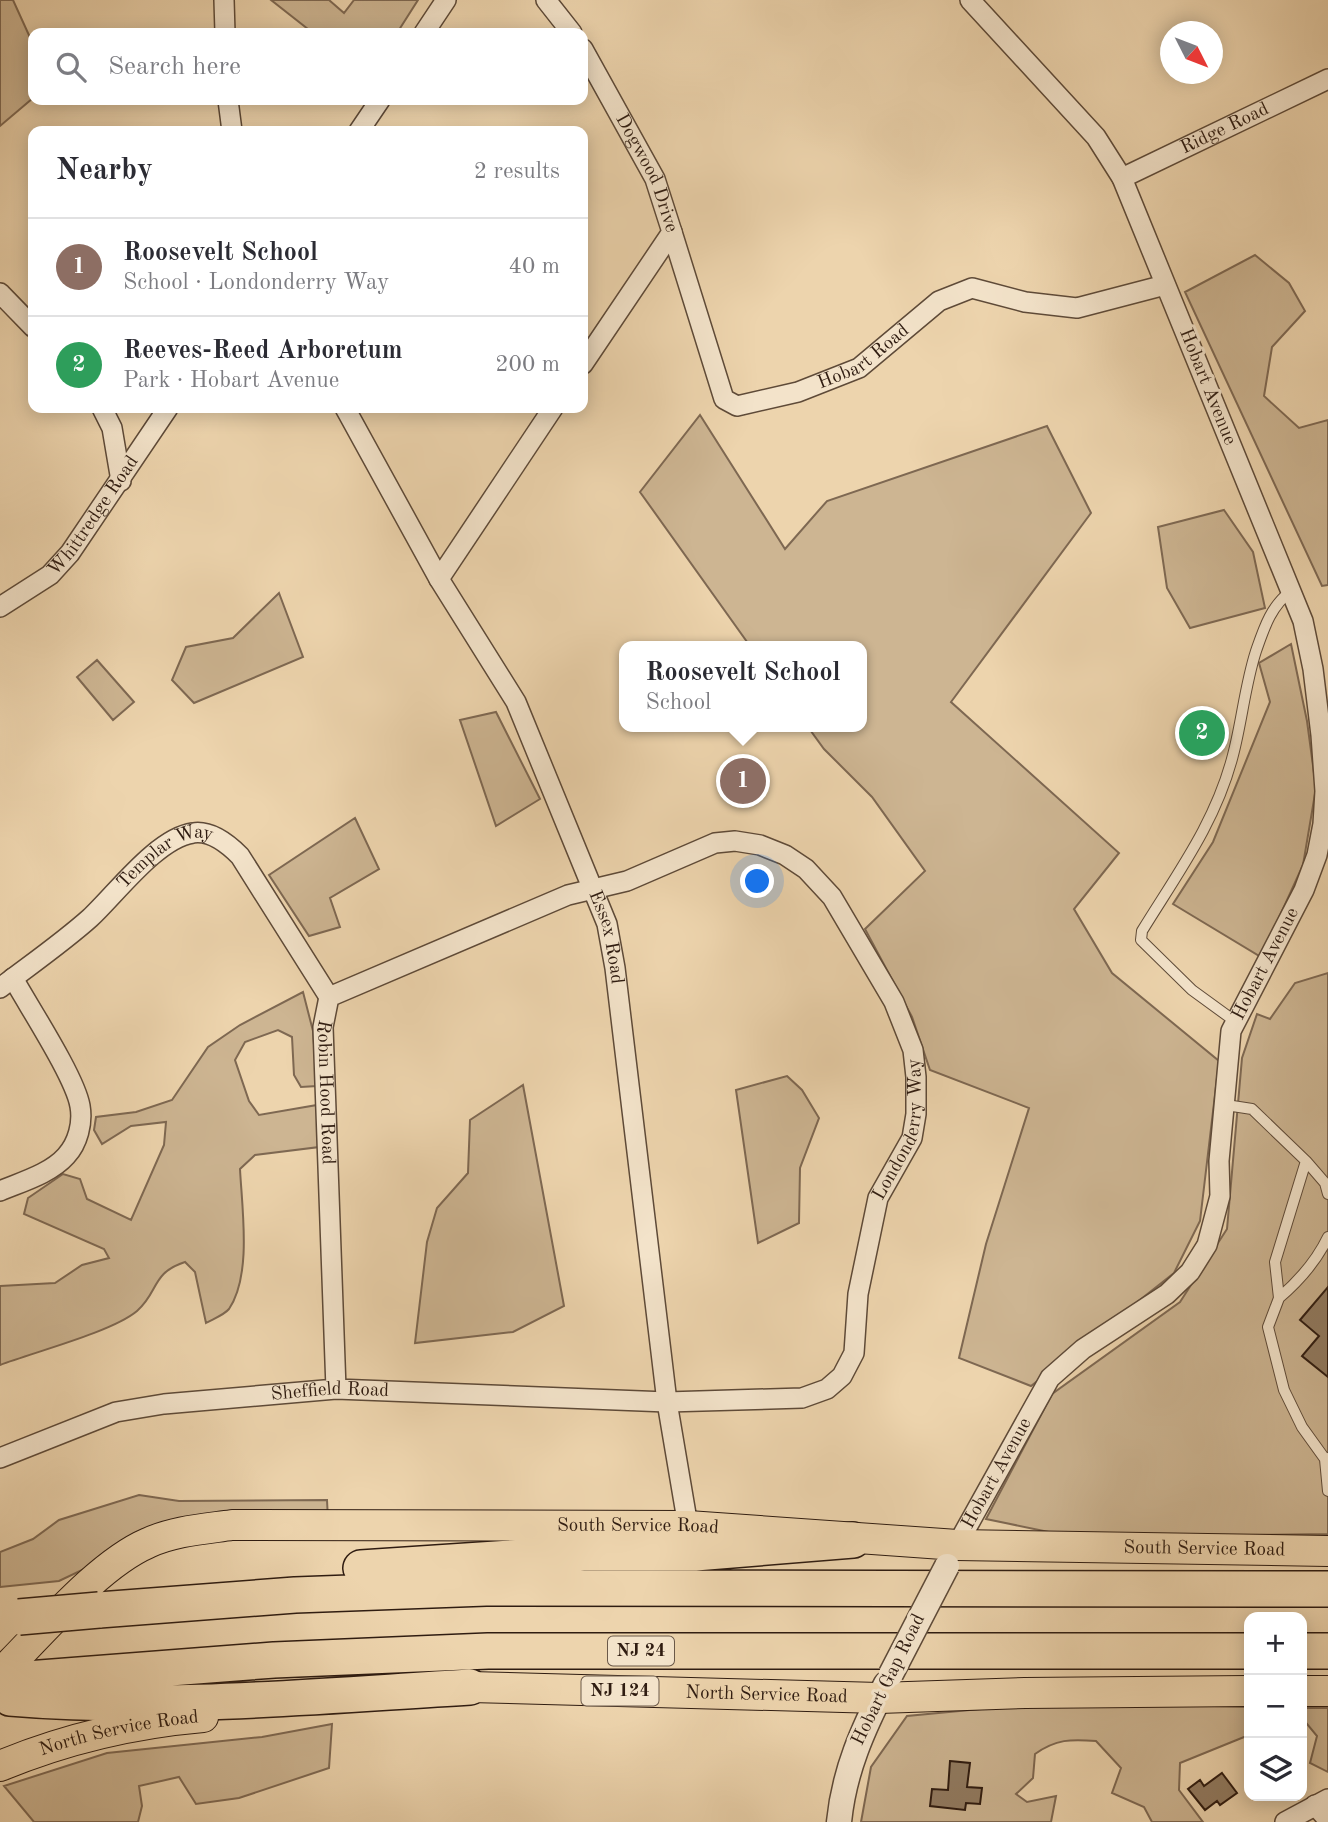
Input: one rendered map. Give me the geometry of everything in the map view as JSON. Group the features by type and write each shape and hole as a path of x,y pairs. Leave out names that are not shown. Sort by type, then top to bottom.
{"highway":[{"path":"99,1610 299,1572 583,1553 695,1553 853,1540"},
{"path":"10,1618 295,1595 486,1588 1328,1589"},
{"name":"NJ 24","path":"9,1685 261,1660 488,1651 1244,1651"},
{"path":"1307,1651 1328,1651"},
{"path":"9,1685 97,1703 192,1704 470,1687"}],"main road":[{"name":"South Service Road","path":"9,1685 105,1571 147,1543 181,1532 232,1525 688,1526 853,1540 952,1555 1328,1551"},
{"name":"North Service Road","path":"0,1766 80,1738 160,1721 333,1705 470,1687 885,1686 1025,1693 1244,1691"},
{"path":"1307,1691 1328,1691"}],"street":[{"path":"223,0 225,28"},
{"path":"427,28 446,0"},
{"path":"546,0 568,28"},
{"name":"Hobart Avenue","path":"952,1555 1050,1378 1083,1349 1167,1294 1190,1272 1207,1245 1220,1196 1219,1161 1226,1105 1228,1049 1236,1022 1304,890 1326,824 1313,669 1303,621 1122,178 1096,137 970,0"},
{"name":"Dogwood Drive","path":"588,57 655,179 672,232 588,357"},
{"name":"Ridge Road","path":"1122,178 1328,79"},
{"path":"229,105 231,126"},
{"path":"362,126 377,105"},
{"name":"Hobart Road","path":"672,232 724,399 737,406 798,392 859,368 939,301 972,288 1025,302 1077,308 1165,285"},
{"path":"0,293 28,322"},
{"path":"104,413 112,428 121,481"},
{"name":"Whittredge Road","path":"0,607 50,575 91,525 165,413"},
{"name":"Essex Road","path":"348,413 439,579 516,702 607,923 615,968 667,1402 688,1526"},
{"path":"439,579 550,413"},
{"name":"Templar Way","path":"7,983 89,919 149,860 182,836 195,832 220,840 240,856 329,997"},
{"name":"Londonderry Way","path":"593,890 627,881 722,841 760,845 785,855 816,877 832,897 894,1002 913,1050 916,1114 912,1138 878,1198 858,1294 854,1353 842,1376 827,1389 802,1398 667,1402"},
{"name":"Robin Hood Road","path":"336,1389 323,1027 329,997 568,895 593,890"},
{"path":"0,1191 51,1168 65,1157 80,1130 81,1118 77,1093 7,983"},
{"name":"Sheffield Road","path":"0,1458 116,1412 164,1404 336,1389 667,1402"},
{"name":"Hobart Gap Road","path":"839,1822 848,1769 885,1686 952,1555"},
{"path":"1285,1822 1324,1808"}],"lane":[{"path":"1236,1022 1192,990 1141,940 1142,931 1208,824 1233,755 1252,662 1263,631 1281,598 1290,591"},
{"path":"1226,1105 1252,1108 1306,1161 1325,1183 1328,1194"},
{"path":"1306,1161 1275,1262 1279,1298 1268,1327 1284,1391 1302,1427 1327,1458 1328,1491"},
{"path":"1279,1298 1299,1281 1320,1255 1328,1237"}],"shaded area":[{"path":"0,0 13,0 28,33 28,102 0,126"},
{"path":"271,0 329,0 344,13 354,0 418,0 400,28 307,28"},
{"path":"1255,255 1289,283 1305,311 1272,347 1264,396 1299,428 1328,420 1328,585 1322,586 1185,292"},
{"path":"700,415 785,549 827,501 1047,426 1091,513 951,702 1119,853 1074,909 1112,973 1219,1061 1200,1221 1174,1273 1031,1386 959,1358 986,1244 1029,1108 930,1070 912,1017 865,929 925,871 872,797 824,749 812,732 867,732 867,641 746,641 640,492"},
{"path":"1224,510 1253,552 1265,608 1190,628 1167,588 1158,527"},
{"path":"279,593 303,657 194,703 172,680 186,647 233,638"},
{"path":"1291,644 1307,721 1316,788 1303,865 1261,957 1173,904 1213,842 1270,702 1259,663"},
{"path":"97,660 134,702 113,720 77,677"},
{"path":"496,712 540,799 496,826 460,720"},
{"path":"355,818 379,869 330,898 340,927 309,936 269,875"},
{"path":"1328,973 1328,1534 1073,1537 986,1519 1052,1394 1180,1302 1227,1229 1242,1058 1257,1014 1270,1019 1295,983"},
{"path":"303,992 313,1031 317,1086 301,1087 294,1075 292,1037 278,1030 245,1042 235,1060 249,1101 259,1115 317,1105 319,1147 255,1155 240,1169 243,1260 241,1278 229,1309 206,1323 195,1272 185,1262 166,1272 144,1304 125,1319 92,1334 0,1365 0,1286 55,1283 82,1265 109,1258 104,1249 24,1214 28,1198 63,1174 80,1179 87,1199 131,1220 164,1145 166,1122 131,1126 102,1144 94,1130 96,1117 136,1112 172,1100 208,1047 240,1025"},
{"path":"787,1076 802,1090 819,1118 800,1168 799,1223 758,1243 736,1090"},
{"path":"523,1085 564,1306 513,1332 415,1343 427,1242 437,1208 468,1173 470,1120"},
{"path":"139,1495 179,1501 327,1500 328,1520 179,1524 59,1581 0,1587 0,1552 33,1539 59,1520"},
{"path":"1108,1703 1244,1707 1244,1737 1180,1763 1179,1790 1203,1822 1152,1822 1144,1807 1112,1793 1121,1768 1096,1741 1079,1740 1057,1743 1035,1754 1033,1778 1016,1794 1027,1802 1056,1796 1051,1822 861,1822 871,1767 907,1716 991,1708"},
{"path":"1307,1708 1328,1708 1328,1772 1310,1763 1317,1736 1307,1724"},
{"path":"332,1724 329,1768 239,1798 196,1804 179,1777 139,1786 142,1806 138,1822 34,1822 4,1786 107,1753 262,1737"}],"building":[{"path":"1328,1287 1328,1377 1302,1356 1319,1336 1300,1320"},
{"path":"950,1761 970,1763 967,1787 982,1788 980,1804 966,1803 965,1810 930,1806 932,1789 948,1790"},
{"path":"1222,1773 1237,1793 1220,1805 1217,1801 1205,1810 1188,1789 1200,1780 1204,1786"}],"place":[{"name":"Reeves-Reed Arboretum","path":"1202,733"},
{"name":"Roosevelt School","path":"743,781"}]}
